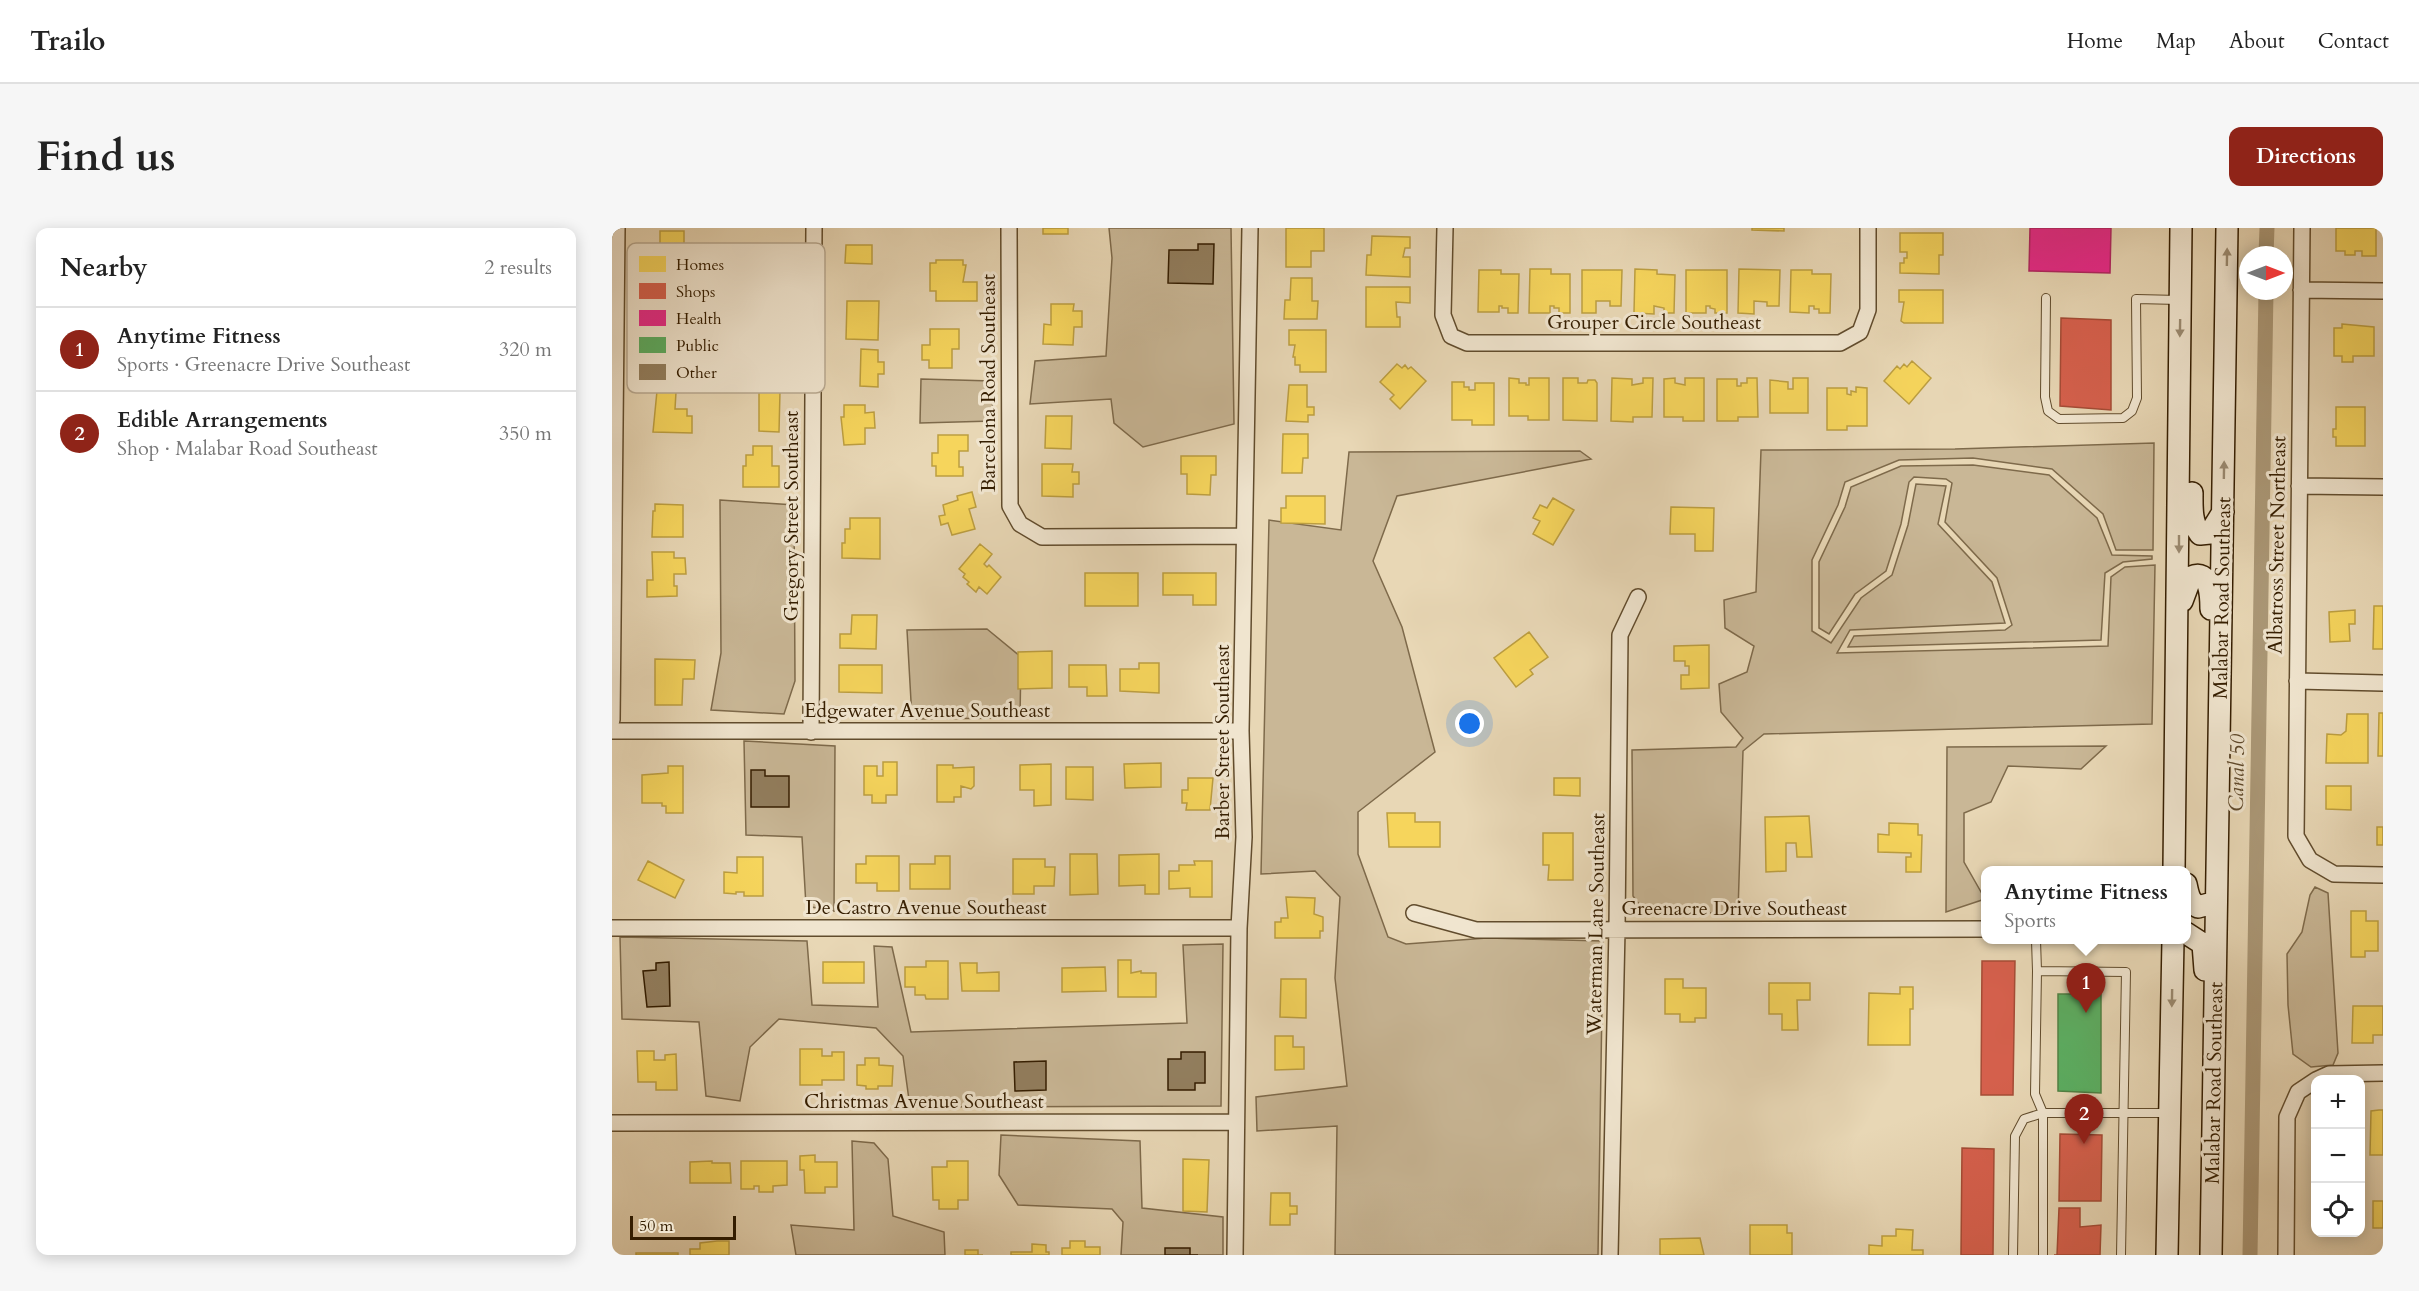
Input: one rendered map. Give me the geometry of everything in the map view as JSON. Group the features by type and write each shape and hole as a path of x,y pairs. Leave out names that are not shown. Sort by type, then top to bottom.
{"main road":[{"path":"2174,866 2179,615 2181,228"},
{"name":"Malabar Road Southeast","path":"2211,1255 2213,895 2219,737 2227,228"},
{"path":"2180,366 2193,404 2192,514 2200,534 2210,533 2223,512"},
{"path":"2179,615 2191,577 2197,574 2203,576 2211,591 2210,705 2219,737"},
{"path":"2175,735 2188,775 2187,866"},
{"path":"2191,901 2198,907 2213,895"},
{"path":"2191,924 2202,917 2213,895"},
{"path":"2191,936 2202,944 2205,954 2202,1102 2213,1144"},
{"path":"2167,1255 2173,944"},
{"path":"2169,1124 2180,1162 2179,1255"}],"street":[{"path":"612,720 617,228"},
{"name":"Gregory Street Southeast","path":"814,228 814,243"},
{"name":"Barcelona Road Southeast","path":"1009,228 1010,506 1020,524 1042,537 1244,536"},
{"name":"Barber Street Southeast","path":"1235,1255 1239,928 1244,837 1241,730 1250,228"},
{"name":"Grouper Circle Southeast","path":"1445,228 1443,315 1451,336 1467,343 1840,343 1860,332 1868,310 1868,228"},
{"name":"Albatross Street Northeast","path":"2302,228 2296,836 2310,860 2334,874 2383,876"},
{"path":"2301,290 2383,291"},
{"name":"Gregory Street Southeast","path":"811,732 813,393"},
{"path":"2299,486 2383,487"},
{"name":"Waterman Lane Southeast","path":"1610,1255 1620,635 1638,597"},
{"path":"2297,681 2383,682"},
{"name":"Edgewater Avenue Southeast","path":"612,730 811,732 1241,730"},
{"name":"Greenacre Drive Southeast","path":"1414,913 1476,930 1981,929"},
{"name":"De Castro Avenue Southeast","path":"612,928 1239,928"},
{"path":"2328,1075 2383,1073"},
{"path":"2286,1255 2287,1117 2298,1092 2311,1082"},
{"name":"Christmas Avenue Southeast","path":"612,1123 1236,1122"}],"lane":[{"path":"2046,298 2045,397 2048,411 2059,419 2123,418 2132,411 2136,398 2136,299 2181,300"},
{"path":"2036,944 2035,1094 2043,1113 2043,1255"},
{"path":"2037,971 2126,972 2121,1255"},
{"path":"2013,1255 2015,1136 2024,1119 2043,1113 2123,1113 2169,1124"}],"shaded area":[{"path":"1109,228 1231,228 1234,424 1143,447 1114,423 1111,399 1030,404 1035,361 1106,356 1112,258"},
{"path":"921,379 992,381 993,421 920,423"},
{"path":"2154,443 2153,550 2116,550 2103,514 2052,469 1973,458 1899,460 1845,482 1838,505 1812,560 1812,631 1831,643 1861,598 1892,575 1908,525 1916,484 1946,486 1938,524 1992,582 2005,623 1850,630 1837,653 2108,646 2111,577 2125,567 2155,565 2152,724 1764,734 1743,751 1738,912 1647,915 1633,896 1632,750 1736,747 1743,738 1721,712 1719,684 1747,672 1754,646 1725,628 1724,600 1756,592 1761,450 1955,449"},
{"path":"1580,451 1591,459 1397,496 1373,561 1402,627 1435,752 1358,812 1358,854 1388,937 1406,944 1487,938 1603,941 1598,1255 1335,1255 1337,1126 1257,1131 1256,1097 1347,1086 1335,978 1340,897 1315,871 1261,874 1269,520 1341,530 1349,452"},
{"path":"1973,465 2049,475 2097,518 2112,555 2152,556 2152,559 2123,562 2105,573 2101,640 1848,647 1854,636 2005,630 2012,625 1997,578 1945,522 1952,483 1946,479 1914,477 1909,482 1901,524 1886,571 1855,594 1829,634 1819,628 1819,562 1845,507 1851,487 1901,466"},
{"path":"720,500 794,505 795,681 784,714 711,710 721,653"},
{"path":"987,629 1021,657 1020,718 912,719 907,630"},
{"path":"744,741 835,746 834,911 806,906 802,837 746,835"},
{"path":"2106,746 2081,769 2008,766 1991,802 1964,813 1964,862 1981,892 1981,900 1946,912 1947,747"},
{"path":"2315,887 2328,893 2338,1053 2333,1065 2311,1067 2293,1054 2288,1005 2287,954 2302,932 2310,895"},
{"path":"620,937 807,941 812,1005 878,1007 874,946 892,947 911,1032 1187,1023 1183,945 1223,944 1221,1106 910,1107 903,1056 876,1028 779,1019 750,1047 740,1101 706,1096 699,1022 622,1019"},
{"path":"1001,1135 1140,1141 1142,1208 1223,1217 1223,1255 1121,1255 1123,1222 1112,1209 1018,1205 999,1175"},
{"path":"852,1141 874,1143 888,1159 893,1216 944,1232 945,1255 796,1255 791,1225 854,1230"}],"building: Homes":[{"path":"1043,228 1068,228 1068,234 1043,234"},
{"path":"1286,228 1324,228 1324,251 1311,251 1311,267 1286,267"},
{"path":"1752,228 1784,228 1784,231 1752,230"},
{"path":"2336,228 2376,228 2376,256 2362,256 2362,251 2355,251 2355,255 2345,255 2345,251 2336,251"},
{"path":"660,231 684,231 684,243 660,243"},
{"path":"1900,233 1943,233 1943,255 1939,255 1939,274 1900,273 1900,263 1904,263 1907,252 1900,252"},
{"path":"1372,236 1410,237 1410,248 1405,248 1403,257 1410,257 1410,277 1366,275 1367,255 1371,255"},
{"path":"846,245 872,245 872,264 845,263"},
{"path":"936,260 963,260 963,265 966,265 963,282 977,282 977,301 936,301 936,291 930,291 930,263 936,263"},
{"path":"1530,269 1551,269 1551,274 1570,274 1570,313 1559,313 1559,308 1550,306 1550,313 1529,313"},
{"path":"1635,269 1657,270 1657,274 1675,275 1674,313 1664,313 1664,308 1654,306 1654,314 1634,313"},
{"path":"1739,269 1780,270 1779,306 1767,306 1767,302 1754,301 1754,314 1738,313"},
{"path":"1479,270 1501,270 1501,274 1519,274 1518,313 1508,313 1508,308 1502,308 1502,306 1499,306 1499,312 1478,312"},
{"path":"1582,270 1622,270 1621,306 1610,306 1610,301 1596,301 1596,313 1582,313"},
{"path":"1686,270 1727,270 1727,313 1715,313 1715,309 1706,306 1706,313 1686,313"},
{"path":"1791,270 1812,270 1812,274 1831,274 1830,313 1819,313 1819,309 1814,309 1814,306 1809,306 1809,313 1790,312"},
{"path":"1291,278 1312,278 1312,301 1318,301 1317,319 1284,319 1285,300 1290,300"},
{"path":"1366,287 1410,287 1410,303 1396,302 1400,327 1366,327"},
{"path":"1899,290 1943,290 1943,323 1904,323 1901,321 1904,302 1899,302"},
{"path":"847,301 879,301 878,340 846,339"},
{"path":"1051,304 1074,304 1073,311 1082,311 1082,327 1074,327 1073,345 1043,344 1044,324 1051,325"},
{"path":"2342,324 2374,327 2374,356 2353,356 2353,362 2342,362 2342,356 2334,356 2334,328 2342,328"},
{"path":"930,329 959,329 959,349 952,349 952,368 929,368 929,360 922,360 922,345 930,345"},
{"path":"1289,330 1326,330 1326,372 1300,372 1300,365 1295,365 1295,357 1293,357 1295,345 1289,345"},
{"path":"861,349 878,350 878,362 884,362 884,374 878,374 878,387 860,386"},
{"path":"1912,361 1931,378 1909,404 1884,381 1897,366 1900,369 1904,364 1907,367"},
{"path":"1397,364 1402,368 1405,365 1408,369 1411,367 1426,381 1400,409 1390,399 1394,395 1380,382"},
{"path":"1509,378 1519,379 1519,383 1529,385 1529,378 1549,378 1549,420 1528,420 1528,416 1509,416"},
{"path":"1563,378 1578,378 1578,383 1595,380 1597,383 1597,421 1563,420"},
{"path":"1612,378 1632,379 1632,385 1643,383 1643,378 1653,378 1652,417 1633,417 1633,422 1611,421"},
{"path":"1675,378 1675,383 1685,385 1685,378 1704,378 1704,421 1683,421 1683,417 1664,417 1664,379"},
{"path":"1747,378 1757,378 1758,417 1738,417 1738,421 1717,421 1717,379 1737,379 1737,386 1741,386 1741,383 1747,383"},
{"path":"1793,378 1808,378 1808,413 1770,413 1770,380 1788,382 1788,389 1793,389"},
{"path":"1452,382 1464,382 1464,387 1469,387 1469,390 1475,390 1475,383 1494,383 1494,425 1472,425 1472,420 1452,420"},
{"path":"1289,385 1307,385 1307,407 1314,407 1314,415 1308,415 1308,422 1286,421"},
{"path":"1856,387 1867,388 1867,426 1847,426 1847,430 1827,430 1827,388 1847,388 1847,394 1851,395 1851,391 1856,392"},
{"path":"657,393 676,393 675,409 687,409 687,416 692,416 692,433 653,432"},
{"path":"759,393 780,393 779,432 759,431"},
{"path":"844,405 865,405 865,413 874,412 875,428 865,428 865,444 844,445 841,417 844,417"},
{"path":"2336,407 2365,407 2365,446 2336,446 2333,429 2336,429"},
{"path":"1046,416 1072,416 1071,449 1045,448"},
{"path":"1283,434 1308,434 1308,458 1303,458 1302,473 1282,473"},
{"path":"938,435 968,435 968,451 959,451 959,467 963,467 963,476 936,476 936,466 932,466 932,453 938,453"},
{"path":"753,446 772,446 772,466 779,466 779,487 743,487 743,466 746,466 746,455 753,455"},
{"path":"1181,456 1216,456 1216,475 1211,475 1210,495 1187,494 1187,474 1181,474"},
{"path":"1042,464 1073,464 1072,472 1079,472 1079,484 1073,484 1073,497 1042,496"},
{"path":"972,492 976,507 969,509 975,529 952,535 948,523 941,525 939,516 945,515 943,505 958,500 957,496"},
{"path":"1286,496 1325,496 1325,524 1281,523 1281,508 1286,508"},
{"path":"1553,498 1574,510 1553,545 1533,534 1540,521 1533,518 1540,505 1547,508"},
{"path":"655,504 683,505 683,537 652,537"},
{"path":"1671,507 1714,508 1713,551 1695,551 1695,534 1670,534"},
{"path":"850,518 880,518 880,559 842,558 842,543 845,543 845,529 850,529"},
{"path":"980,544 992,554 984,564 987,567 989,565 1001,577 987,594 979,587 976,592 967,584 969,582 963,577 965,574 959,569"},
{"path":"652,552 674,552 674,558 685,558 686,574 674,574 677,596 647,597 647,580 653,580"},
{"path":"1085,573 1138,573 1138,606 1085,606"},
{"path":"1163,573 1216,573 1216,605 1193,605 1193,595 1163,595"},
{"path":"2374,606 2383,606 2383,649 2373,649"},
{"path":"2355,610 2355,624 2349,624 2350,641 2330,642 2329,612"},
{"path":"852,615 877,615 876,649 840,648 840,634 851,634"},
{"path":"1529,632 1548,657 1530,670 1533,674 1516,687 1494,658"},
{"path":"1709,645 1709,688 1681,689 1681,675 1689,675 1689,666 1685,666 1685,661 1674,661 1674,646"},
{"path":"1052,651 1052,688 1018,689 1018,652"},
{"path":"655,659 695,660 694,679 683,679 682,705 655,705"},
{"path":"1139,663 1159,663 1159,693 1120,691 1120,669 1139,669"},
{"path":"839,665 882,665 882,693 839,692"},
{"path":"1069,665 1106,665 1107,696 1087,696 1087,687 1069,687"},
{"path":"2379,713 2383,713 2383,756 2378,756"},
{"path":"2347,714 2368,714 2368,763 2326,763 2327,734 2341,735 2346,731"},
{"path":"883,762 897,762 897,795 886,795 886,803 872,803 872,795 864,795 864,766 877,766 877,776 883,776"},
{"path":"1161,763 1161,787 1125,788 1124,764"},
{"path":"1051,764 1051,805 1034,806 1034,790 1020,790 1020,765"},
{"path":"937,765 953,765 953,768 974,767 974,786 971,789 961,786 961,797 954,797 954,802 937,802"},
{"path":"668,766 683,766 683,813 666,813 666,806 662,806 662,803 642,803 642,775 668,773"},
{"path":"1066,767 1093,767 1093,800 1066,799"},
{"path":"1188,778 1213,778 1210,810 1186,810 1187,803 1182,803 1182,790 1188,790"},
{"path":"1554,778 1580,778 1580,796 1554,795"},
{"path":"2326,786 2351,786 2351,810 2326,809"},
{"path":"1387,813 1415,813 1415,822 1440,822 1440,847 1389,847"},
{"path":"1809,816 1812,857 1797,857 1796,843 1786,843 1786,871 1766,872 1765,817"},
{"path":"1889,823 1918,824 1918,835 1922,835 1921,872 1906,872 1906,857 1911,857 1911,853 1878,852 1878,834 1889,835"},
{"path":"2377,827 2383,827 2383,845 2377,845"},
{"path":"1543,833 1573,833 1573,880 1548,880 1549,865 1543,865"},
{"path":"1070,854 1097,854 1098,894 1070,895"},
{"path":"1159,854 1159,894 1145,894 1145,885 1119,886 1119,855"},
{"path":"866,856 899,856 899,891 877,891 877,883 856,883 856,864 866,864"},
{"path":"935,856 950,856 950,889 910,889 910,864 935,864"},
{"path":"737,857 763,857 763,896 744,896 744,892 724,893 724,872 737,873"},
{"path":"1013,859 1045,859 1045,867 1055,867 1054,886 1034,886 1034,894 1013,894"},
{"path":"648,861 684,880 675,898 638,880"},
{"path":"1194,861 1212,861 1212,897 1190,897 1190,888 1169,889 1169,871 1179,871 1179,865 1195,865"},
{"path":"1286,897 1315,898 1314,914 1323,917 1323,931 1320,931 1320,938 1275,938 1275,922 1281,922 1281,918 1288,918"},
{"path":"2351,911 2366,911 2366,921 2378,921 2378,951 2365,951 2365,957 2351,957"},
{"path":"1118,960 1131,960 1131,973 1141,971 1141,973 1156,973 1156,997 1118,997"},
{"path":"926,961 948,961 948,999 926,999 925,995 915,995 915,987 905,987 905,967 926,967"},
{"path":"823,962 864,962 864,983 823,983"},
{"path":"960,963 977,963 977,973 999,972 999,991 962,991"},
{"path":"1105,967 1106,991 1062,992 1062,968"},
{"path":"1281,979 1306,979 1306,1018 1280,1017"},
{"path":"1665,979 1683,979 1683,988 1706,988 1706,1018 1695,1018 1695,1022 1680,1022 1680,1014 1665,1014"},
{"path":"1769,983 1810,983 1810,1000 1797,1000 1798,1030 1782,1030 1782,1014 1769,1014"},
{"path":"1900,987 1913,987 1913,1009 1910,1009 1910,1045 1868,1045 1869,993 1900,994"},
{"path":"2353,1006 2383,1006 2383,1035 2373,1035 2373,1043 2352,1043"},
{"path":"1275,1036 1293,1036 1293,1047 1304,1047 1304,1069 1275,1070"},
{"path":"800,1049 822,1049 822,1056 832,1056 832,1052 844,1052 844,1080 822,1080 822,1085 800,1085"},
{"path":"637,1051 654,1051 654,1060 665,1060 665,1055 676,1054 677,1090 656,1090 656,1082 638,1082"},
{"path":"865,1058 879,1058 879,1065 893,1066 892,1086 866,1089 866,1086 857,1085 857,1065 865,1065"},
{"path":"2383,1110 2383,1155 2370,1155 2371,1111"},
{"path":"815,1155 815,1162 837,1162 837,1187 825,1187 825,1193 805,1193 804,1170 800,1170 800,1156"},
{"path":"1183,1159 1209,1160 1207,1212 1183,1211"},
{"path":"712,1161 712,1163 730,1163 731,1183 690,1183 690,1162"},
{"path":"741,1161 787,1161 787,1185 773,1186 773,1192 759,1192 759,1186 754,1186 754,1189 741,1189"},
{"path":"947,1161 968,1161 968,1200 958,1200 958,1209 939,1209 939,1200 933,1200 932,1167 947,1167"},
{"path":"1271,1193 1290,1193 1290,1206 1297,1206 1297,1214 1290,1214 1290,1225 1270,1225"},
{"path":"2373,1201 2383,1201 2383,1228 2373,1228"},
{"path":"1750,1225 1787,1225 1787,1233 1792,1233 1792,1255 1750,1255"},
{"path":"1896,1229 1913,1230 1912,1250 1923,1250 1923,1255 1869,1255 1869,1245 1882,1246 1882,1236 1896,1236"},
{"path":"1700,1238 1704,1255 1660,1255 1660,1239"},
{"path":"729,1241 729,1255 690,1255 690,1249 700,1249 700,1243"},
{"path":"1070,1241 1085,1241 1085,1247 1100,1247 1100,1255 1062,1255 1062,1248 1070,1248"},
{"path":"1032,1244 1046,1245 1046,1252 1049,1252 1049,1255 1011,1255 1011,1252 1032,1252"},
{"path":"965,1250 978,1250 978,1255 965,1255"},
{"path":"636,1253 678,1253 678,1255 636,1255"}],"building: Shops":[{"path":"2061,318 2111,320 2111,410 2060,406"},
{"path":"1982,961 2015,961 2013,1095 1981,1095"},
{"path":"2060,1134 2102,1135 2101,1201 2059,1201"},
{"path":"1962,1148 1994,1149 1993,1255 1961,1255"},
{"path":"2059,1208 2080,1208 2080,1227 2101,1225 2100,1255 2057,1255"}],"building: Health":[{"path":"2030,228 2111,228 2110,273 2029,271"}],"building: Public":[{"path":"2058,994 2101,994 2101,1093 2058,1091"}],"building: Other":[{"path":"1198,244 1214,244 1213,284 1168,283 1169,250 1198,250"},
{"path":"751,770 765,770 765,776 789,776 789,807 751,807"},
{"path":"669,962 670,1006 647,1007 643,971 656,970 656,963"},
{"path":"1181,1052 1205,1052 1205,1083 1195,1083 1195,1090 1168,1090 1168,1059 1181,1059"},
{"path":"1046,1061 1046,1090 1015,1091 1014,1062"},
{"path":"1165,1248 1190,1248 1190,1255 1165,1255"}],"waterway":[{"name":"Canal 50","path":"2266,246 2267,228"},
{"name":"Canal 50","path":"2250,1255 2266,300"}],"place":[{"name":"Anytime Fitness","path":"2086,1013"},
{"name":"Edible Arrangements","path":"2084,1144"}]}
